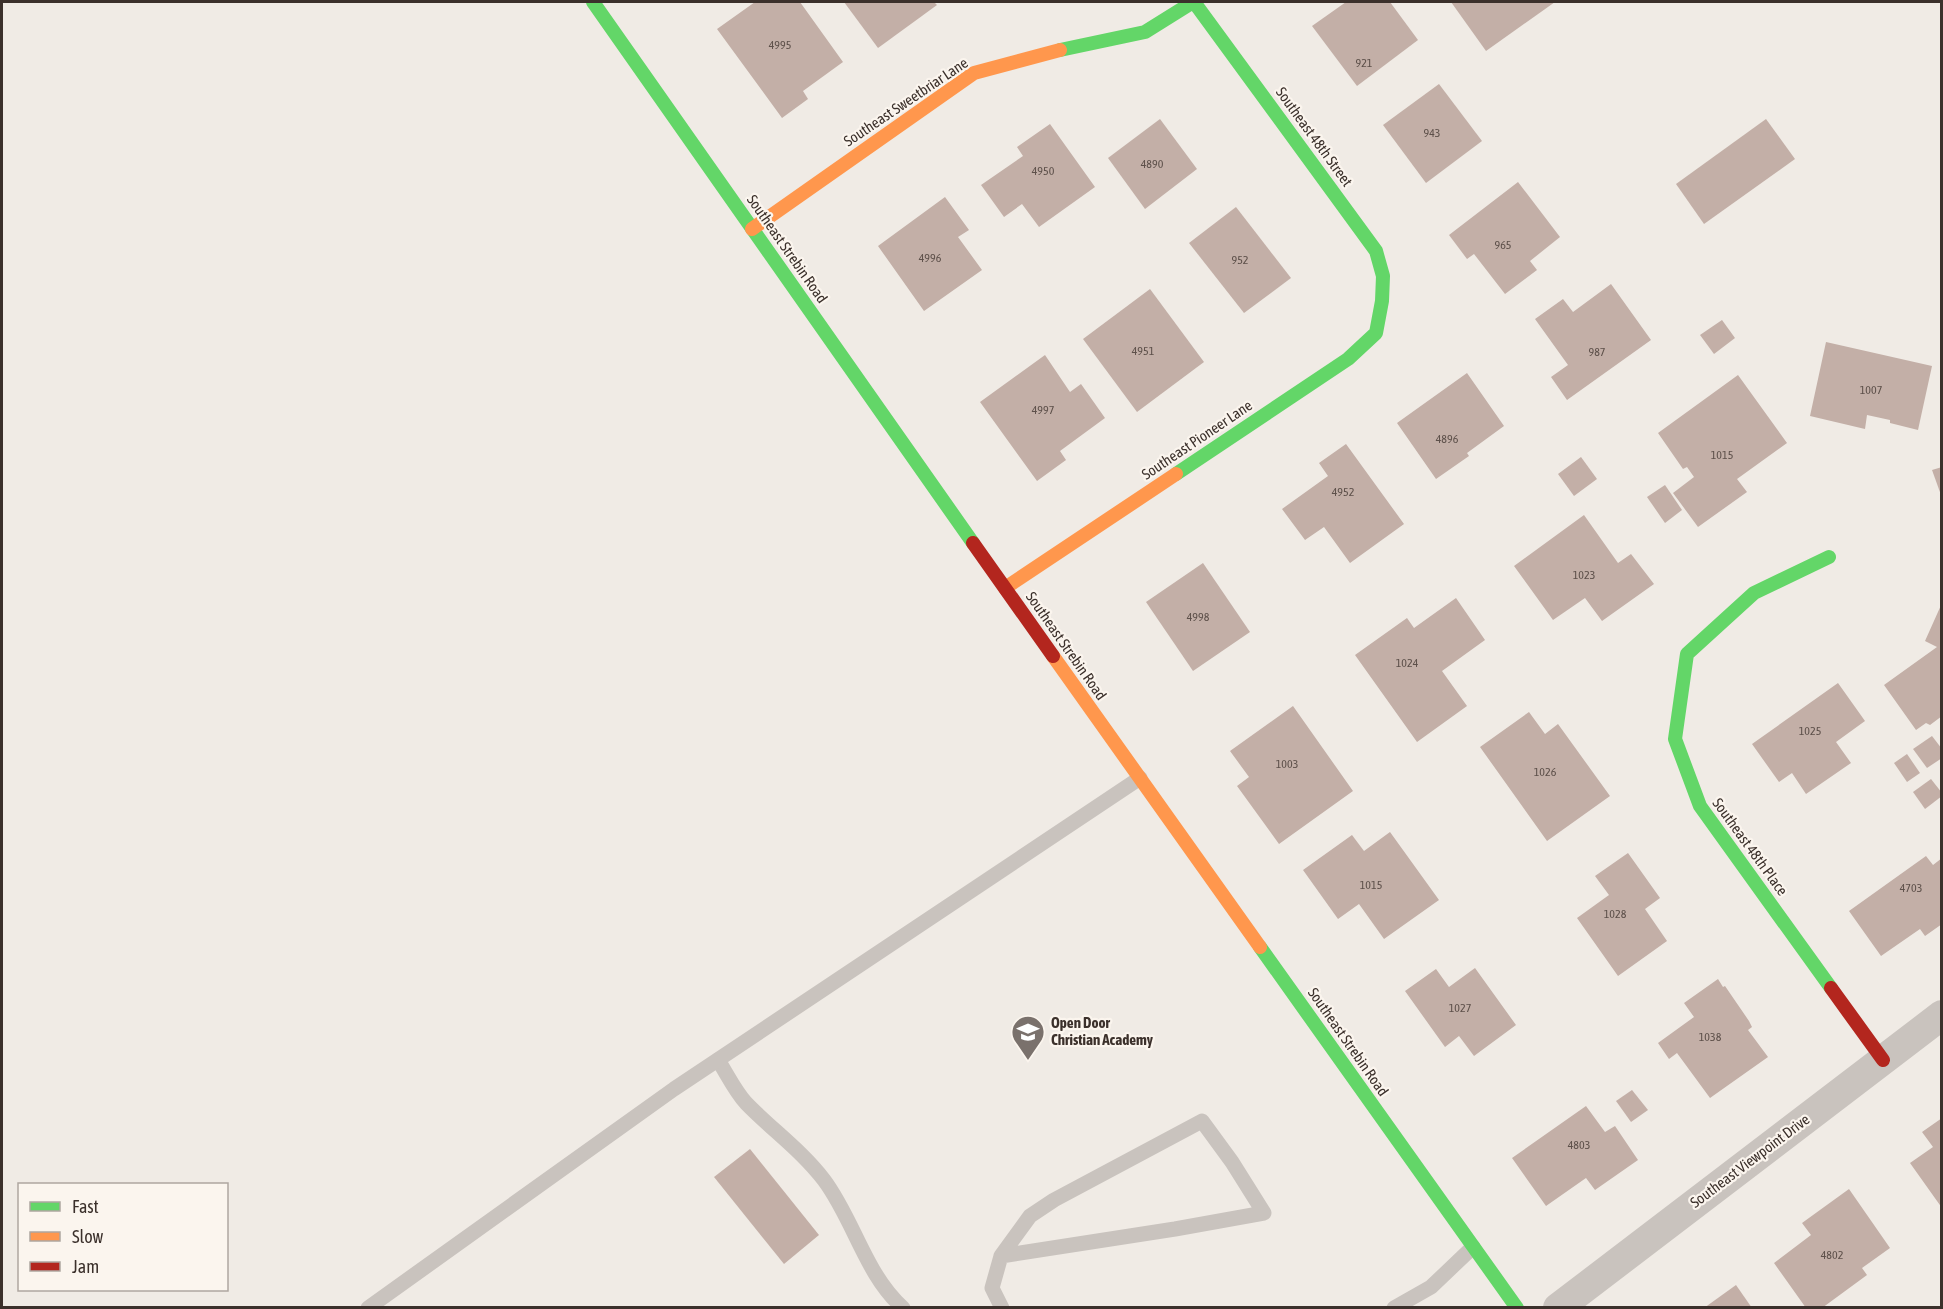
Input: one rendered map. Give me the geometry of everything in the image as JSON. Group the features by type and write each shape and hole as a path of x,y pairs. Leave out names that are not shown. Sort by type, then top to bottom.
{"street":[{"name":"Southeast Strebin Road","path":"593,2 1005,588 1517,1308"},
{"name":"Southeast Sweetbriar Lane","path":"752,229 974,73 1048,52 1145,32 1194,2"},
{"name":"Southeast 48th Street","path":"1194,2 1376,251 1383,276 1382,301"},
{"name":"Southeast Pioneer Lane","path":"1005,588 1348,359 1376,333 1382,301"},
{"name":"Southeast 48th Place","path":"1829,556 1754,593 1687,654 1675,739 1700,806 1883,1060"},
{"name":"Southeast Viewpoint Drive","path":"1558,1308 1941,1015"}],"lane":[{"path":"368,1308 674,1089 1140,778"},
{"path":"718,1060 744,1101 789,1141 824,1180 846,1216 873,1270 890,1296 903,1308"},
{"path":"1001,1256 1264,1213 1232,1162 1202,1121 1054,1200 1030,1216 1001,1256 992,1288 1002,1308"},
{"path":"1394,1308 1416,1302 1473,1247"}],"building":[{"path":"755,2 800,2 843,62 803,91 808,99 782,118 717,29"},
{"path":"844,2 934,2 937,5 878,48"},
{"path":"1346,2 1390,2 1418,40 1357,86 1312,26"},
{"path":"1451,2 1555,2 1486,51"},
{"path":"1439,84 1482,141 1426,183 1383,125"},
{"path":"1160,119 1197,169 1145,209 1108,158"},
{"path":"1766,119 1795,159 1704,224 1676,184"},
{"path":"1050,124 1095,187 1039,227 1022,204 1004,217 981,185 1023,156 1017,147"},
{"path":"1518,182 1560,237 1530,261 1537,270 1505,294 1474,254 1467,259 1449,235"},
{"path":"945,197 969,230 958,237 982,270 924,311 878,246"},
{"path":"1236,207 1291,278 1244,313 1189,243"},
{"path":"1611,284 1651,340 1567,400 1551,377 1568,365 1535,319 1563,299 1573,312"},
{"path":"1150,289 1204,362 1137,412 1083,339"},
{"path":"1722,320 1735,338 1714,354 1700,335"},
{"path":"1826,342 1932,366 1918,430 1867,415 1865,429 1810,416"},
{"path":"1045,355 1070,392 1081,384 1105,418 1060,451 1066,460 1037,481 980,402"},
{"path":"1467,373 1504,426 1467,453 1469,456 1436,479 1397,423"},
{"path":"1738,375 1787,443 1737,479 1747,492 1698,527 1673,493 1694,477 1687,467 1683,469 1658,433"},
{"path":"1346,444 1404,524 1350,563 1324,527 1305,540 1282,509 1328,476 1319,463"},
{"path":"1581,457 1597,479 1574,496 1558,474"},
{"path":"1942,467 1942,495 1941,495 1932,470"},
{"path":"1665,485 1682,510 1665,523 1647,497"},
{"path":"1584,515 1618,563 1631,554 1654,584 1602,621 1585,598 1553,620 1514,566"},
{"path":"1203,563 1250,632 1193,671 1146,602"},
{"path":"1456,598 1485,640 1442,671 1467,706 1417,742 1355,655 1407,618 1414,628"},
{"path":"1942,603 1942,716 1930,725 1926,723 1916,730 1884,685 1937,647 1925,641"},
{"path":"1838,683 1865,721 1836,742 1851,763 1806,794 1792,773 1779,782 1752,744"},
{"path":"1293,706 1353,791 1279,844 1237,786 1249,777 1230,751"},
{"path":"1529,712 1545,734 1558,724 1610,796 1547,841 1480,747"},
{"path":"1932,736 1942,749 1942,758 1927,768 1913,749"},
{"path":"1907,754 1920,773 1907,782 1894,763"},
{"path":"1931,779 1942,796 1925,809 1913,792"},
{"path":"1390,832 1439,900 1384,939 1359,904 1338,919 1303,870 1352,835 1364,851"},
{"path":"1628,853 1660,898 1645,909 1667,941 1618,976 1577,918 1609,895 1595,876"},
{"path":"1926,856 1933,865 1942,858 1942,924 1925,936 1920,929 1881,956 1849,911"},
{"path":"1475,968 1516,1025 1474,1056 1459,1036 1445,1047 1405,991 1436,969 1449,987"},
{"path":"1718,979 1749,1021 1752,1027 1748,1030 1768,1057 1710,1098 1677,1053 1669,1059 1658,1043 1694,1017 1684,1003"},
{"path":"1632,1090 1648,1110 1631,1122 1616,1101"},
{"path":"1586,1106 1605,1132 1615,1126 1638,1160 1595,1190 1586,1178 1546,1206 1512,1158"},
{"path":"1942,1118 1942,1208 1910,1163 1933,1147 1922,1132"},
{"path":"750,1149 819,1235 784,1264 714,1177"},
{"path":"1849,1189 1890,1248 1862,1268 1867,1275 1822,1308 1806,1308 1774,1263 1811,1235 1802,1223"},
{"path":"1736,1285 1752,1308 1704,1308"}],"traffic: fast":[{"path":"593,2 973,543"},
{"path":"1060,50 1145,32 1193,2"},
{"path":"1176,474 1348,359 1376,333 1382,301 1383,276 1376,251 1194,2"},
{"path":"1829,557 1754,593 1687,654 1675,739 1700,806 1831,988"},
{"path":"1260,947 1517,1308"}],"traffic: slow":[{"path":"752,229 974,73 1060,50"},
{"path":"1005,588 1176,474"},
{"path":"1053,656 1260,947"}],"traffic: jam":[{"path":"973,543 1053,656"},
{"path":"1831,988 1883,1060"}],"place":[{"name":"Open Door Christian Academy","path":"1028,1061"}]}
